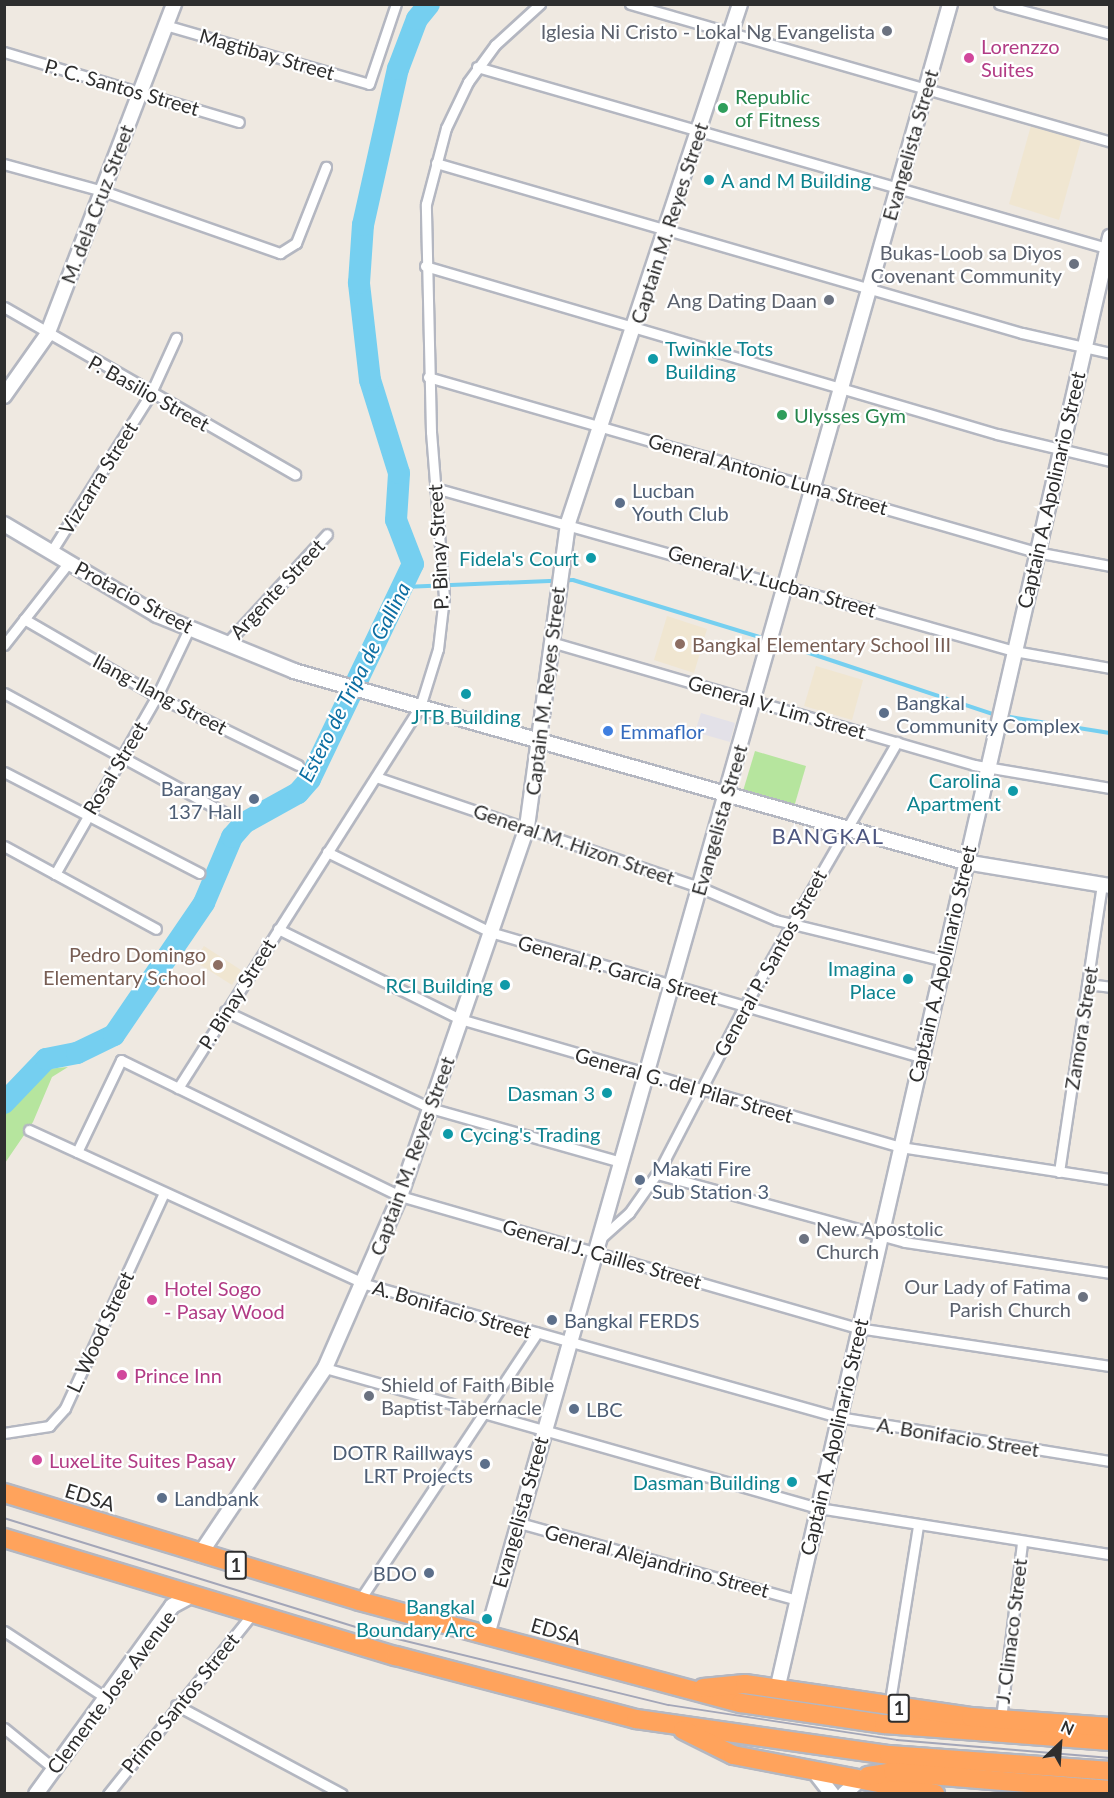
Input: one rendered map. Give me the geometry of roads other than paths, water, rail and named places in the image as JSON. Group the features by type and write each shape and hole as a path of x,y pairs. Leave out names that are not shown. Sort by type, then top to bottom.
{"highway":[{"name":"EDSA","path":"4,1493 359,1601 689,1689 814,1716 982,1732 1110,1741"},
{"name":"1","path":"4,1538 191,1596 540,1697 673,1726 731,1731 889,1755 1110,1771"},
{"name":"1","path":"689,1689 745,1684 889,1707 1000,1719 1110,1726"},
{"name":"1","path":"673,1726 733,1755 864,1776 892,1772 933,1785 1110,1790"}],"street":[{"name":"M. dela Cruz Street","path":"4,396 47,335 174,4"},
{"name":"Magtibay Street","path":"165,25 369,84 396,4"},
{"name":"P. Binay Street","path":"178,1088 420,707 438,649 444,597 429,378 425,266 426,204 436,163 458,101 477,67 540,4"},
{"path":"630,4 1110,142"},
{"name":"Captain M. Reyes Street","path":"200,1554 325,1368 365,1284 400,1196 527,827 560,567 568,523 740,4"},
{"name":"Evangelista Street","path":"487,1635 516,1522 598,1246 645,1073 768,651 950,4"},
{"path":"999,4 1110,34"},
{"name":"P. C. Santos Street","path":"4,52 142,89 239,122"},
{"path":"477,67 897,190 1109,245"},
{"path":"436,163 869,289 1084,348 1110,353"},
{"path":"4,164 103,191 280,253 296,243 326,167"},
{"name":"Captain A. Apolinario Street","path":"777,1690 1036,552 1109,245"},
{"path":"425,266 841,388 1060,450 1110,461"},
{"name":"P. Basilio Street","path":"4,307 150,395 295,474"},
{"name":"Vizcarra Street","path":"51,552 150,395 176,338"},
{"name":"General Antonio Luna Street","path":"429,378 601,428 813,485 1036,552 1110,566"},
{"name":"General V. Lucban Street","path":"435,488 568,523 1014,651 1110,668"},
{"name":"Protacio Street","path":"5,526 189,629 338,684 965,862 1106,885"},
{"name":"Argente Street","path":"226,644 327,534"},
{"path":"6,640 69,562"},
{"name":"Ilang-Ilang Street","path":"24,619 157,696 298,765"},
{"name":"Rosal Street","path":"55,874 157,696 189,629"},
{"name":"General V. Lim Street","path":"551,642 987,768 1110,788"},
{"path":"4,693 226,814"},
{"name":"General P. Santos Street","path":"598,1246 629,1213 657,1174 744,1006 897,742"},
{"path":"4,772 86,817 200,873"},
{"name":"General M. Hizon Street","path":"376,777 699,886 791,922 944,961"},
{"path":"4,846 156,929"},
{"name":"General P. Garcia Street","path":"327,852 490,932 921,1057"},
{"name":"Zamora Street","path":"1059,1172 1106,885"},
{"name":"General G. del Pilar Street","path":"278,929 460,1019 900,1148 1110,1179"},
{"path":"1088,984 1110,987"},
{"path":"225,1011 430,1108 621,1162"},
{"name":"General J. Cailles Street","path":"77,1152 121,1060 400,1196 598,1246 858,1328 1110,1366"},
{"name":"A. Bonifacio Street","path":"29,1130 365,1284 838,1417 1110,1461"},
{"path":"657,1174 879,1236 1110,1274"},
{"name":"L. Wood Street","path":"4,1433 49,1426 65,1408 164,1193"},
{"path":"359,1601 537,1333"},
{"path":"325,1368 542,1432 818,1508 1022,1543 1110,1554"},
{"name":"General Alejandrino Street","path":"516,1522 797,1600"},
{"path":"889,1707 918,1525"},
{"name":"J. Climaco Street","path":"1000,1719 1022,1543"},
{"name":"Clemente Jose Avenue","path":"36,1794 103,1696 172,1606 191,1596"},
{"name":"Primo Santos Street","path":"108,1794 176,1705 252,1614"},
{"path":"4,1631 103,1696"},
{"path":"176,1705 342,1794"},
{"path":"4,1728 53,1768"},
{"path":"810,1768 832,1794"},
{"path":"844,1794 864,1776"}],"waterway":[{"name":"Estero de Tripa de Gallina","path":"4,1103 46,1059 77,1053 114,1035 204,903 232,837 244,823 298,793 310,779 413,564 396,520 399,473 370,380 359,283 363,225 398,69 417,19 429,4"},
{"path":"404,587 573,580 766,639"},
{"path":"773,641 996,715"},
{"path":"1004,716 1110,733"}],"tram line":[{"path":"4,1518 381,1635 669,1705 897,1740 1110,1758"}],"place":[{"name":"Iglesia Ni Cristo - Lokal Ng Evangelista","path":"887,31"},
{"name":"Lorenzzo Suites","path":"969,58"},
{"name":"Republic of Fitness","path":"723,108"},
{"name":"A and M Building","path":"709,180"},
{"name":"Bukas-Loob sa Diyos Covenant Community","path":"1074,264"},
{"name":"Ang Dating Daan","path":"829,300"},
{"name":"Twinkle Tots Building","path":"653,359"},
{"name":"Ulysses Gym","path":"782,415"},
{"name":"Lucban Youth Club","path":"620,503"},
{"name":"Fidela's Court","path":"591,558"},
{"name":"Bangkal Elementary School III","path":"680,644"},
{"name":"JTB Building","path":"466,694"},
{"name":"Bangkal Community Complex","path":"884,713"},
{"name":"Emmaflor","path":"608,731"},
{"name":"Carolina Apartment","path":"1013,791"},
{"name":"Barangay 137 Hall","path":"254,799"},
{"name":"Pedro Domingo Elementary School","path":"218,965"},
{"name":"Imagina Place","path":"908,979"},
{"name":"RCI Building","path":"505,985"},
{"name":"Dasman 3","path":"607,1093"},
{"name":"Cycing's Trading","path":"448,1134"},
{"name":"Makati Fire Sub Station 3","path":"640,1180"},
{"name":"New Apostolic Church","path":"804,1239"},
{"name":"Our Lady of Fatima Parish Church","path":"1083,1297"},
{"name":"Hotel Sogo - Pasay Wood","path":"152,1300"},
{"name":"Bangkal FERDS","path":"552,1320"},
{"name":"Prince Inn","path":"122,1375"},
{"name":"Shield of Faith Bible Baptist Tabernacle","path":"369,1396"},
{"name":"LBC","path":"574,1409"},
{"name":"LuxeLite Suites Pasay","path":"37,1460"},
{"name":"DOTR Raillways LRT Projects","path":"485,1464"},
{"name":"Dasman Building","path":"792,1482"},
{"name":"Landbank","path":"162,1498"},
{"name":"BDO","path":"429,1573"},
{"name":"Bangkal Boundary Arc","path":"487,1619"}],"district":[{"name":"BANGKAL","path":"828,836"}]}
